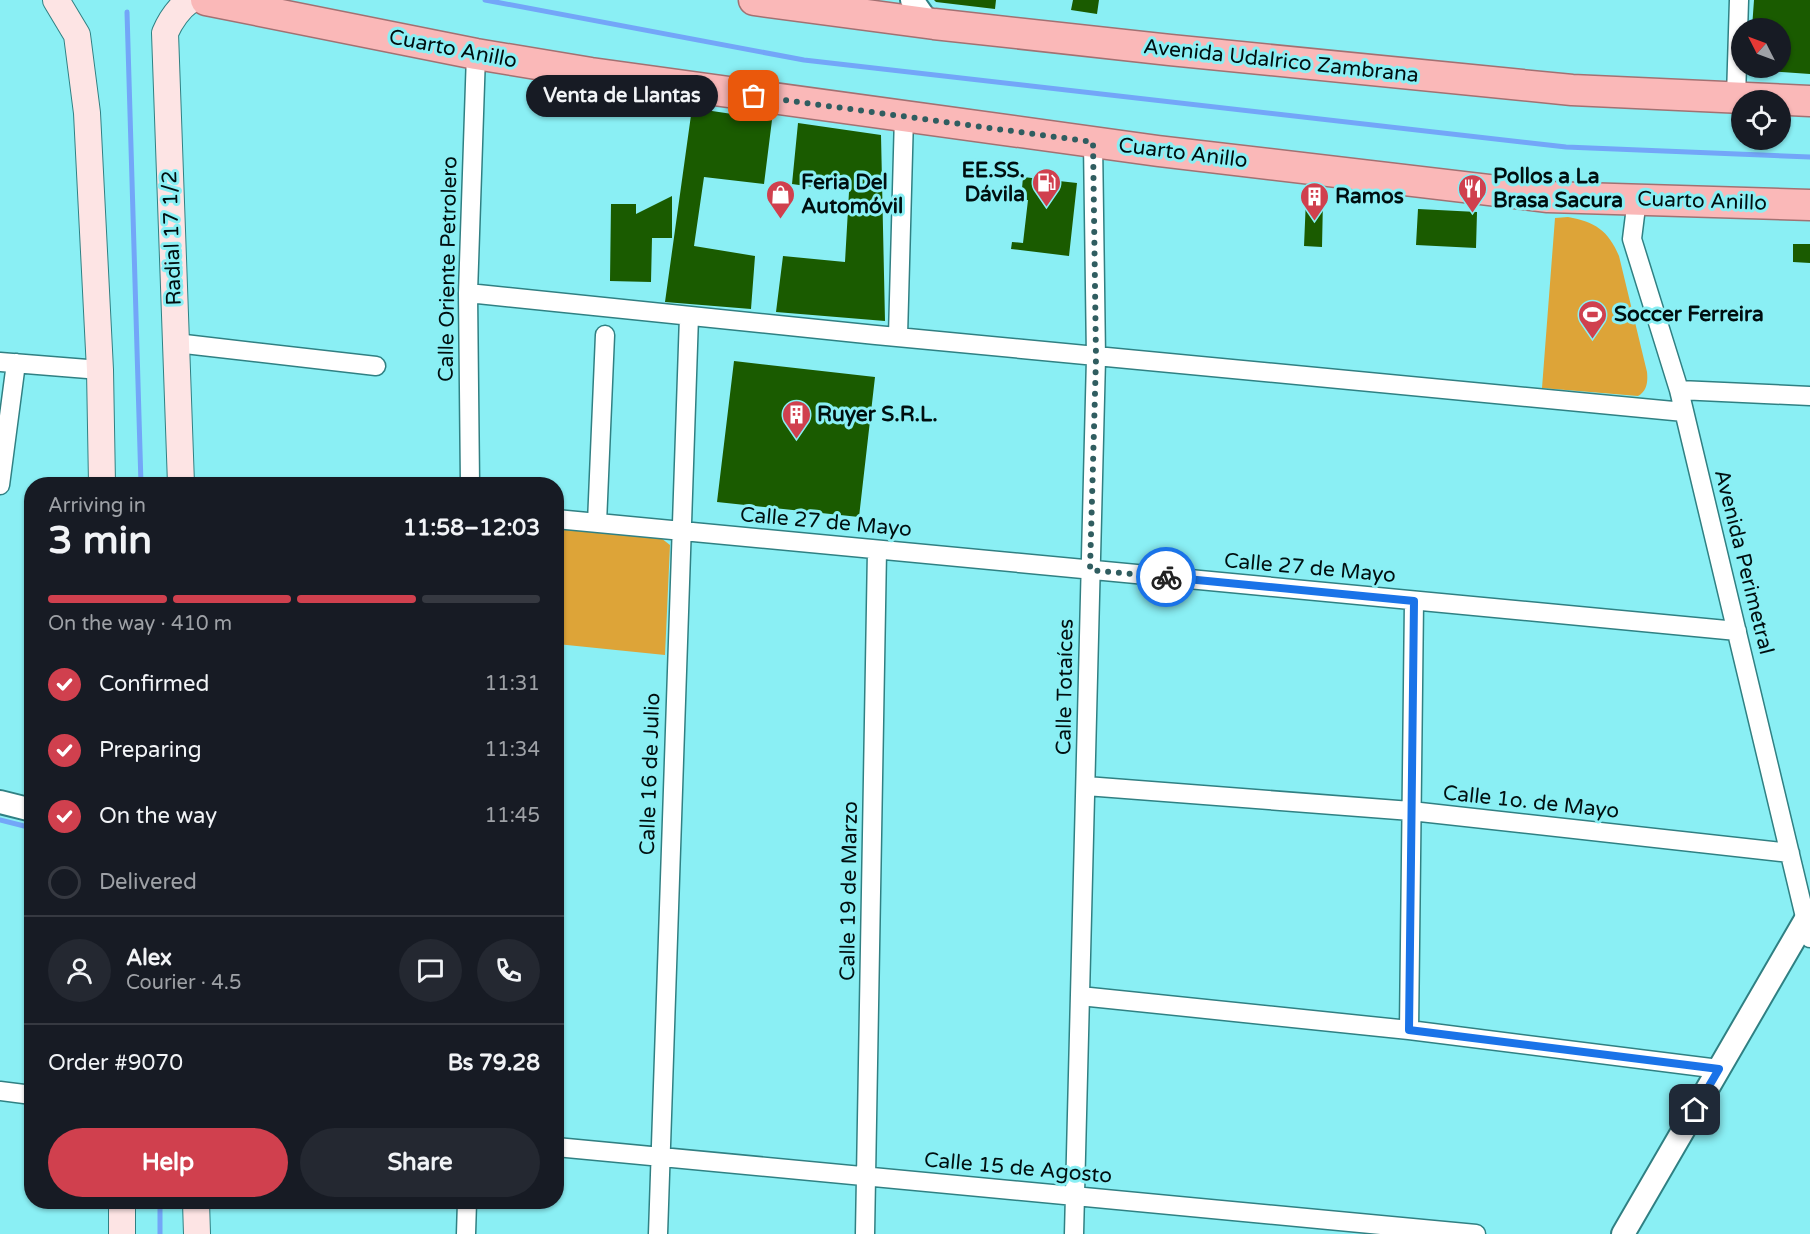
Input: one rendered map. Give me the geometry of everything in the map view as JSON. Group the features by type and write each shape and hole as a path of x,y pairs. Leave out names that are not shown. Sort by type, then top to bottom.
{"highway":[{"name":"Cuarto Anillo","path":"206,0 286,8 476,54 591,73 1093,142 1548,197 1810,205"},
{"name":"Avenida Udalrico Zambrana","path":"754,0 892,9 934,24 1170,50 1560,88 1731,97"},
{"name":"Avenida Udalrico Zambrana","path":"1791,100 1810,101"}],"main road":[{"path":"56,0 77,35 87,113 100,370 102,477"},
{"name":"Radial 17 1/2","path":"186,477 176,344 165,33 171,19 190,0"},
{"path":"122,1209 122,1234"},
{"path":"196,1209 197,1234"}],"street":[{"path":"912,0 924,17 934,24"},
{"path":"1736,90 1739,0"},
{"name":"Calle Oriente Petrolero","path":"470,477 468,293 476,54"},
{"path":"898,336 904,117"},
{"name":"Calle Totaíces","path":"1074,1234 1096,358 1093,142"},
{"name":"Avenida Perimetral","path":"1637,199 1632,239 1679,390 1809,923"},
{"path":"468,293 1096,358 1684,412"},
{"name":"Calle 16 de Julio","path":"658,1234 689,316"},
{"path":"597,523 605,335"},
{"path":"176,344 376,366"},
{"path":"0,485 8,363 100,370"},
{"path":"1679,390 1810,396"},
{"name":"Calle 27 de Mayo","path":"564,520 1737,631"},
{"name":"Calle 19 de Marzo","path":"865,1234 877,550"},
{"path":"1409,1030 1414,601"},
{"name":"Calle 1o. de Mayo","path":"1086,786 1412,811 1791,854"},
{"path":"0,802 24,808"},
{"path":"1623,1234 1719,1069 1809,923"},
{"path":"1080,996 1409,1030 1719,1069"},
{"path":"0,1091 24,1094"},
{"name":"Calle 15 de Agosto","path":"564,1148 1476,1234"},
{"path":"466,1234 467,1209"}],"shaded area":[{"name":"Soccer Ferreira","path":"1568,217 1600,229 1615,247 1619,256 1647,372 1646,386 1638,396 1542,388 1555,218"},
{"path":"564,526 652,536 661,538 670,545 665,655 564,645"}],"building":[{"path":"934,0 996,0 995,9"},
{"path":"1073,0 1099,0 1097,14 1071,10"},
{"path":"1754,0 1810,0 1810,74 1791,73 1791,18 1753,18"},
{"path":"692,108 772,120 764,184 704,177 694,246 755,256 751,309 665,302"},
{"path":"798,123 881,135 885,321 776,312 783,256 845,262 849,192 792,184"},
{"path":"1023,177 1077,183 1069,256 1011,249 1012,242 1023,243 1028,200 1021,200"},
{"path":"672,196 672,238 652,238 651,282 610,281 611,204 636,204 636,214"},
{"name":"Ramos","path":"1306,199 1323,199 1322,247 1304,246"},
{"path":"1418,209 1477,212 1476,248 1416,245"},
{"path":"1793,244 1810,244 1810,263 1793,262"},
{"name":"Ruyer S.R.L.","path":"734,361 875,377 859,517 717,502"}],"waterway":[{"path":"485,0 804,60 1566,147 1810,157"},
{"path":"127,12 141,477"},
{"path":"0,820 24,826"},
{"path":"160,1209 160,1234"}],"way so far":[{"path":"754,96 1093,142 1096,358 1090,570 1166,577"}],"place":[{"name":"Venta de Llantas","path":"754,96"},
{"name":"EE.SS. Dávila","path":"1046,208"},
{"name":"Pollos a La Brasa Sacura","path":"1472,214"},
{"name":"Feria Del Automóvil","path":"780,220"},
{"name":"Ramos","path":"1314,222"},
{"name":"Soccer Ferreira","path":"1593,340"},
{"name":"Ruyer S.R.L.","path":"796,440"}],"route":[{"path":"1166,577 1414,601 1409,1030 1719,1069 1695,1110"}]}
